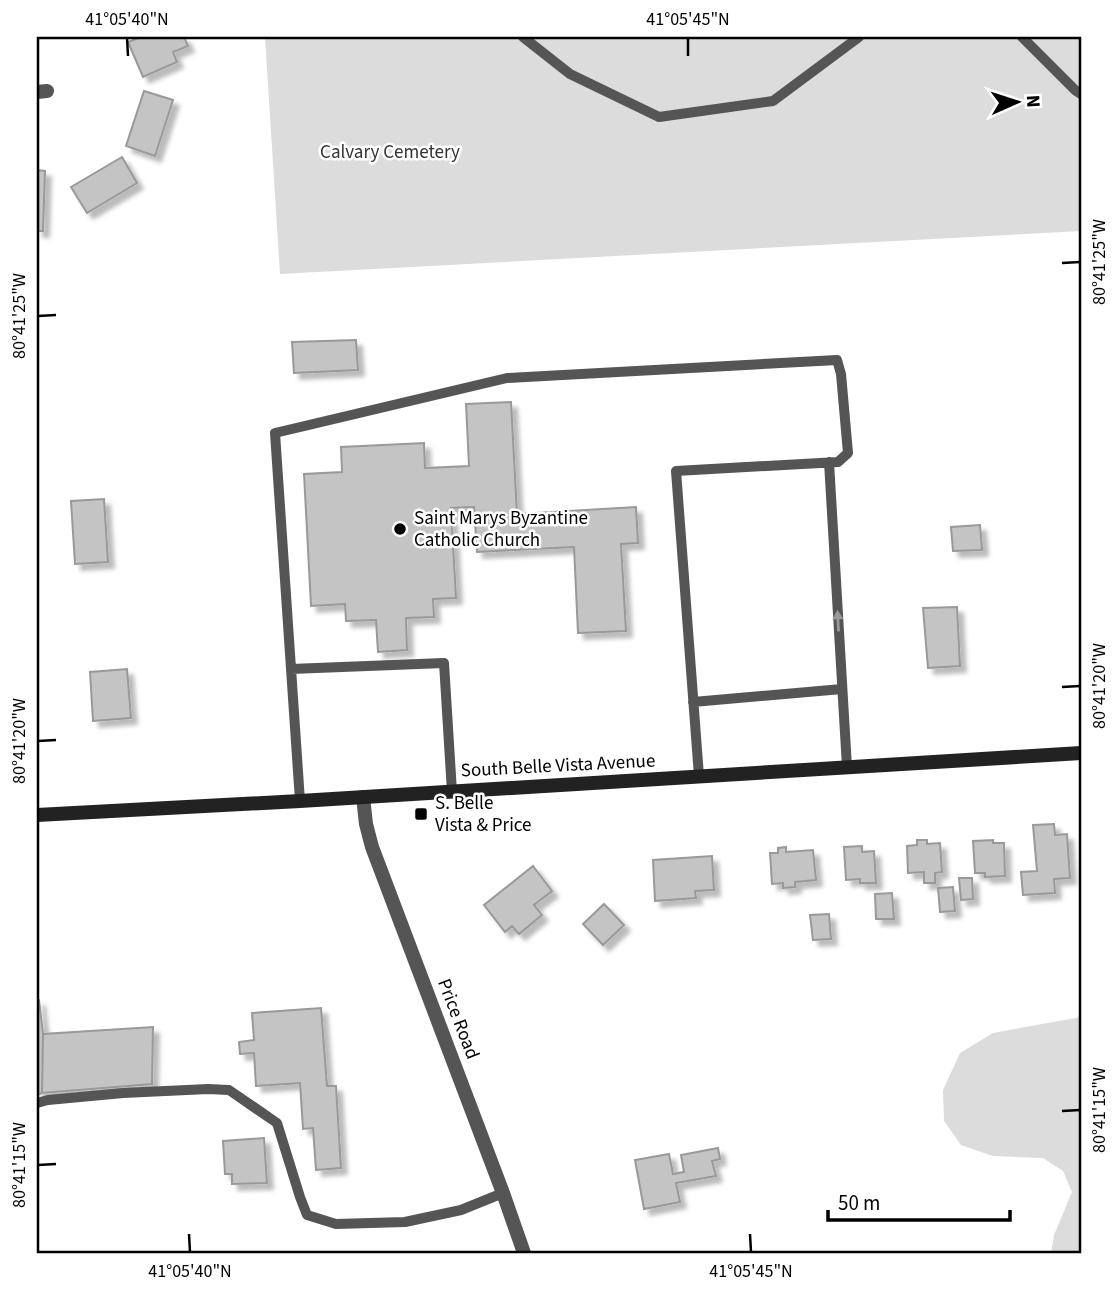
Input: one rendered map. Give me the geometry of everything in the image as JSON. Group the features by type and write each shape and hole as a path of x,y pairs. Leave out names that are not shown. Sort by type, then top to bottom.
{"street":[{"name":"South Belle Vista Avenue","path":"37,815 1081,753"},
{"name":"Price Road","path":"363,797 372,847 524,1253"}],"lane":[{"path":"523,37 570,74 659,117 773,101 859,37"},
{"path":"1022,37 1081,94"},
{"path":"300,801 275,433 507,379 837,360 841,374 848,453 838,462 676,471 699,776"},
{"path":"829,462 847,767"},
{"path":"291,669 444,663 452,792"},
{"path":"693,702 842,689"},
{"path":"37,1102 122,1093 229,1090 277,1123 307,1215 336,1224 405,1222 461,1210 503,1193"}],"green space":[{"name":"Calvary Cemetery","path":"265,37 1081,37 1081,231 280,274"},
{"path":"1081,1017 1081,1253 1051,1253 1054,1235 1072,1192 1063,1171 1043,1158 993,1156 961,1145 944,1121 943,1090 960,1053 993,1033"}],"building":[{"path":"141,37 184,37 188,46 173,52 177,62 143,77 128,42"},
{"path":"144,91 173,100 155,156 126,146"},
{"path":"122,157 137,183 87,213 71,187"},
{"path":"37,170 45,171 43,231 37,231"},
{"path":"356,340 358,370 294,373 292,342"},
{"path":"511,402 517,514 636,507 638,543 621,544 626,631 578,633 574,547 477,552 474,507 451,508 456,598 433,599 434,617 406,618 407,650 378,652 376,620 346,621 345,604 311,606 304,474 342,472 341,447 424,443 425,468 469,466 466,404"},
{"path":"104,499 108,562 75,564 71,501"},
{"path":"980,525 982,550 953,551 951,527"},
{"path":"957,607 960,666 928,668 923,608"},
{"path":"127,669 131,718 93,721 90,672"},
{"path":"1054,824 1055,835 1067,834 1070,878 1054,879 1055,893 1023,895 1021,872 1037,871 1033,825"},
{"path":"917,840 927,840 927,844 940,843 942,872 935,873 935,883 924,883 924,872 908,873 907,846 917,845"},
{"path":"993,840 993,843 1004,843 1005,876 985,877 985,873 975,873 973,841"},
{"path":"862,846 862,852 874,851 876,883 860,883 860,879 846,880 844,847"},
{"path":"786,847 786,852 813,850 816,880 795,882 795,887 783,888 783,883 772,884 770,853 778,853 778,848"},
{"path":"712,856 714,890 695,891 696,898 655,901 653,860"},
{"path":"533,866 552,891 534,905 542,915 519,934 512,926 505,932 484,905"},
{"path":"959,878 972,878 973,899 961,900"},
{"path":"953,887 955,911 940,912 938,888"},
{"path":"892,893 894,919 876,919 875,894"},
{"path":"604,904 624,925 603,945 583,924"},
{"path":"829,914 831,939 813,940 810,915"},
{"path":"37,1000 43,1034 42,1093 37,1095"},
{"path":"321,1008 327,1086 336,1086 341,1168 316,1170 313,1128 303,1129 300,1083 256,1086 254,1053 240,1054 239,1042 254,1040 252,1013"},
{"path":"153,1027 152,1084 42,1093 43,1034"},
{"path":"264,1138 267,1183 232,1184 232,1174 225,1174 223,1141"},
{"path":"718,1148 720,1159 712,1161 716,1176 676,1183 680,1202 644,1209 635,1160 669,1154 673,1174 684,1172 681,1155"}],"place":[{"name":"Saint Marys Byzantine Catholic Church","path":"400,529"},
{"name":"S. Belle Vista & Price","path":"421,814"}]}
